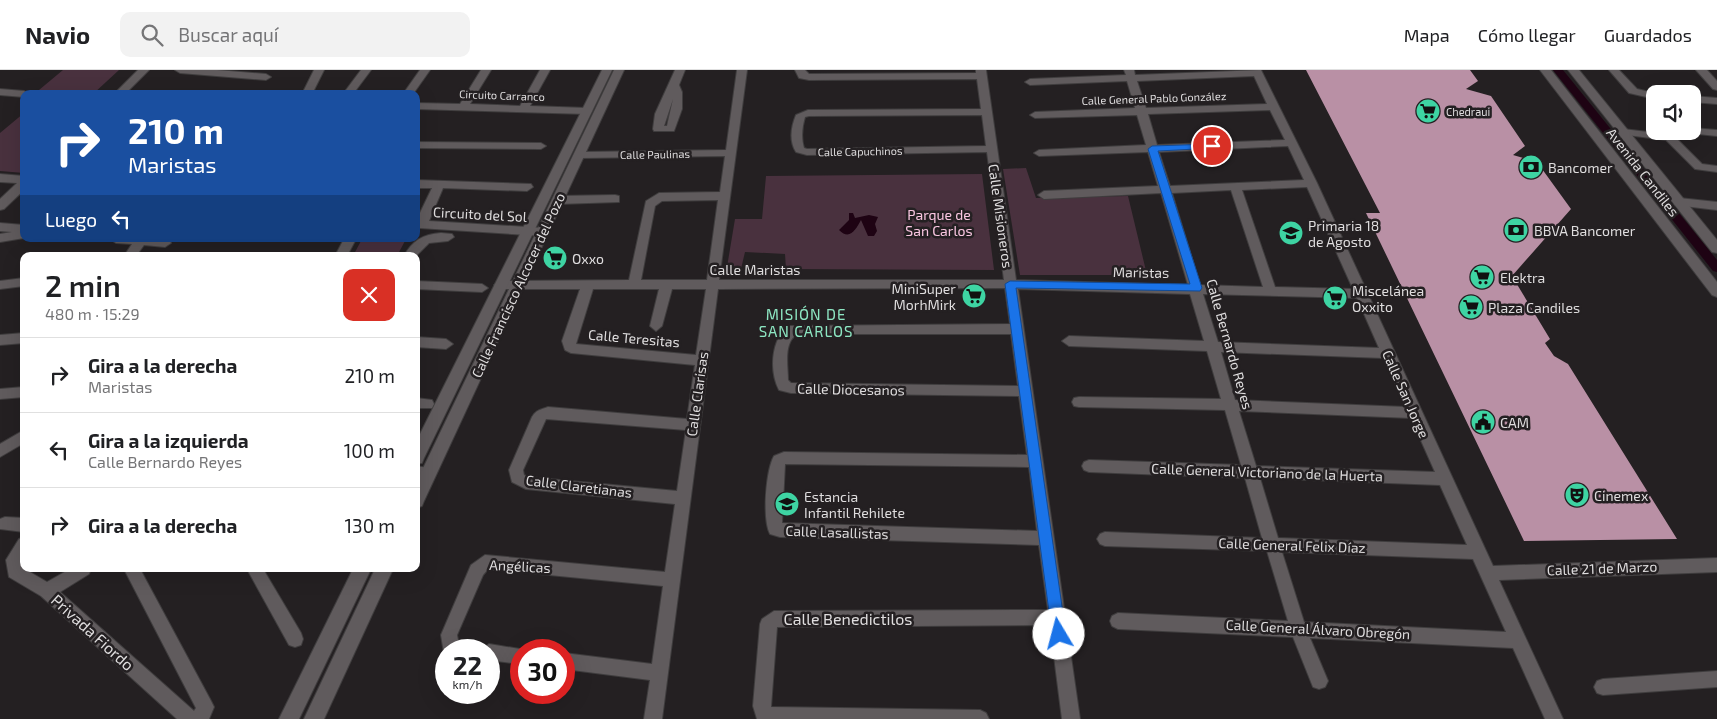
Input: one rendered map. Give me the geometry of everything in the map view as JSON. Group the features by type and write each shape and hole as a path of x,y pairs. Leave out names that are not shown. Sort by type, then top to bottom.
{"street":[{"path":"124,90 144,70"},
{"path":"180,70 266,77"},
{"path":"309,90 319,70"},
{"path":"351,90 366,70"},
{"path":"411,90 425,70"},
{"path":"464,106 486,70"},
{"path":"524,108 545,70"},
{"name":"Calle Francisco Alcocer del Pozo","path":"420,450 607,70"},
{"name":"Calle Francisco Alcocer del Pozo","path":"423,473 541,237 619,70"},
{"path":"676,87 680,70"},
{"name":"Calle Clarisas","path":"652,719 742,70"},
{"path":"800,70 803,76 809,77 981,73"},
{"name":"Avenida Candiles","path":"1545,70 1717,292"},
{"name":"Avenida Candiles","path":"1573,70 1717,249"},
{"path":"1614,70 1633,91 1646,94"},
{"path":"1701,70 1717,87"},
{"path":"1030,82 1130,74 1257,71"},
{"name":"Calle San Jorge","path":"1257,71 1311,183 1554,719"},
{"name":"Calle Misioneros","path":"981,73 1071,719"},
{"name":"Calle Bernardo Reyes","path":"1130,74 1164,188 1197,288 1230,405 1298,628 1319,681"},
{"path":"0,92 20,94"},
{"path":"1701,99 1717,100"},
{"name":"Circuito Carranco","path":"420,106 587,110"},
{"name":"Calle General Pablo González","path":"1035,115 1273,107"},
{"name":"Calle Capuchinos","path":"987,112 808,113 800,115 797,146 800,150 807,152 992,150"},
{"path":"1621,129 1646,128"},
{"path":"1621,129 1670,137 1699,167 1717,169"},
{"path":"1701,132 1717,133"},
{"path":"1038,153 1291,143"},
{"path":"420,144 541,146"},
{"name":"Calle Paulinas","path":"580,155 730,153"},
{"path":"0,178 20,181"},
{"path":"1044,195 1164,188 1311,183"},
{"name":"Circuito del Sol","path":"420,184 439,185 424,217 423,225 541,237"},
{"path":"439,185 527,187"},
{"path":"0,206 20,186"},
{"path":"1234,186 1270,290"},
{"path":"634,284 650,204 654,200 659,197 724,196"},
{"path":"558,200 615,199"},
{"path":"1682,206 1717,206"},
{"path":"1682,206 1717,213"},
{"path":"0,227 20,229"},
{"path":"0,238 20,235"},
{"name":"Circuito del Sol","path":"420,241 424,238 434,236 524,236"},
{"path":"153,242 165,243"},
{"path":"0,285 20,282"},
{"name":"Calle Teresitas","path":"588,284 568,341 570,347 576,350 702,361"},
{"path":"656,326 667,284"},
{"name":"Calle Maristas","path":"500,285 1010,284"},
{"name":"Maristas","path":"1010,284 1360,294"},
{"path":"420,285 482,288"},
{"name":"Calle Diocesanos","path":"1016,329 794,329 787,332 783,338 781,380 784,386 791,388 1025,391"},
{"path":"0,340 20,338"},
{"path":"1069,341 1387,353"},
{"path":"420,342 446,344"},
{"path":"0,394 20,392"},
{"path":"1080,402 1230,405 1414,413"},
{"name":"Calle Claretianas","path":"683,498 526,483 517,478 516,470 537,421 541,415 548,413 693,425"},
{"path":"0,451 20,438"},
{"name":"Calle Lasallistas","path":"1035,460 784,458 779,460 776,466 774,524 775,529 780,530 1046,538"},
{"name":"Calle General Victoriano de la Huerta","path":"1089,466 1445,479"},
{"path":"5,524 20,525"},
{"name":"Calle General Felix Díaz","path":"1105,539 1478,552"},
{"name":"Privada Fiordo","path":"20,550 14,560 15,572 47,590 190,719"},
{"name":"Angélicas","path":"449,639 449,635 477,570 484,562 672,580"},
{"name":"Calle 21 de Marzo","path":"1488,573 1717,565"},
{"path":"47,590 78,572"},
{"path":"134,572 205,707 200,719"},
{"path":"257,572 296,639"},
{"path":"289,719 361,572"},
{"path":"314,719 383,572"},
{"name":"Calle Benedictilos","path":"980,719 772,716 764,714 762,706 768,624 774,619 1057,617"},
{"name":"Calle General Álvaro Obregón","path":"1118,621 1298,628 1518,640"},
{"path":"575,662 659,673"},
{"path":"1603,687 1717,680"}],"green space":[{"path":"63,70 119,70 97,90 39,90"},
{"path":"20,116 20,173 0,171 0,133"},
{"path":"1026,168 1036,198 1128,196 1147,275 1020,275 1003,169"},
{"name":"Parque de San Carlos","path":"982,174 994,270 786,269 785,254 745,252 740,273 726,273 735,219 762,219 766,176"},
{"path":"360,242 404,242 399,252 355,252"}],"shaded area":[{"path":"849,213 853,213 855,218 869,215 878,217 875,224 877,231 874,236 868,236 861,220 855,230 849,234 839,230 849,220"}],"building":[{"name":"Plaza Candiles","path":"1306,70 1470,70 1478,81 1466,89 1491,96 1525,146 1513,155 1537,162 1571,209 1512,276 1550,339 1545,343 1554,356 1568,364 1677,539 1524,541 1366,213 1380,213"}],"waterway":[{"path":"1558,70 1717,268"}],"place":[{"name":"Chedraui","path":"1428,111"},
{"name":"Bancomer","path":"1531,167"},
{"name":"BBVA Bancomer","path":"1516,230"},
{"name":"Primaria 18 de Agosto","path":"1291,233"},
{"name":"Oxxo","path":"555,258"},
{"name":"Elektra","path":"1482,277"},
{"name":"MiniSuper MorhMirk","path":"974,296"},
{"name":"Miscelánea Oxxito","path":"1335,298"},
{"name":"Plaza Candiles","path":"1471,307"},
{"name":"CAM","path":"1483,422"},
{"name":"Cinemex","path":"1577,495"},
{"name":"Estancia Infantil Rehilete","path":"787,504"}],"district":[{"name":"MISIÓN DE SAN CARLOS","path":"806,322"}],"route":[{"path":"1059,634 1010,284 1197,288 1152,149 1212,146"}]}
